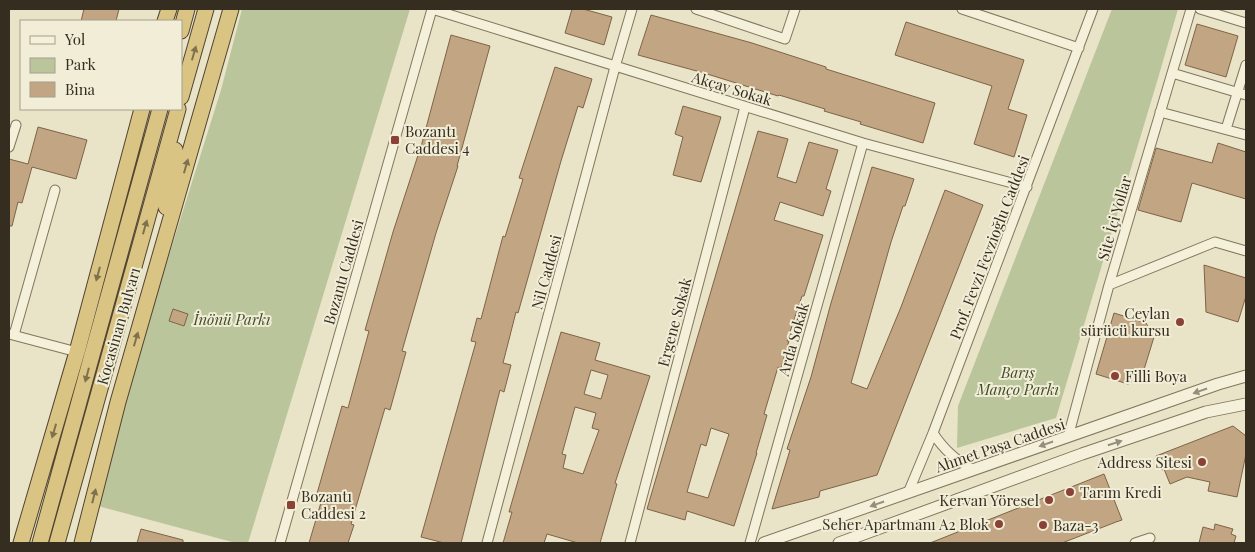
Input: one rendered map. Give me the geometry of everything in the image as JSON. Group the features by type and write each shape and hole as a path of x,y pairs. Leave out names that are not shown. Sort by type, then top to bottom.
{"highway":[{"path":"182,27 187,9"},
{"path":"183,92 206,9"},
{"path":"82,543 116,411 232,9"},
{"path":"21,543 77,352 142,110"},
{"path":"104,250 159,110"},
{"name":"Kocasinan Bulvarı","path":"40,543 159,110"},
{"name":"Kocasinan Bulvarı","path":"57,543 179,110"},
{"path":"158,265 180,110"}],"street":[{"name":"Akçay Sokak","path":"432,9 863,143 1027,187"},
{"name":"Bozantı Caddesi","path":"280,543 432,9"},
{"name":"Nil Caddesi","path":"487,543 632,9"},
{"path":"696,9 785,38 796,9"},
{"path":"962,9 1079,48"},
{"name":"Prof. Fevzi Fevzioğlu Caddesi","path":"908,493 933,434 1093,9"},
{"name":"Site İçi Yollar","path":"1068,437 1109,285 1191,9"},
{"path":"1200,9 1246,23"},
{"path":"1226,129 1242,94 1246,65"},
{"path":"1172,73 1242,94"},
{"name":"Ergene Sokak","path":"630,543 745,107"},
{"path":"1160,112 1246,135"},
{"path":"9,148 16,125"},
{"name":"Arda Sokak","path":"750,543 863,143"},
{"path":"55,190 11,335 77,352"},
{"path":"1109,285 1215,242 1246,250"},
{"name":"Ahmet Paşa Caddesi","path":"764,543 1218,384 1246,376"},
{"path":"839,543 1082,454 1206,412 1246,404"},
{"path":"933,434 944,449 958,462 973,470"},
{"path":"1135,543 1150,538"}],"green space":[{"name":"İnönü Parkı","path":"242,9 410,9 248,543 236,543 98,506 158,290 221,90"},
{"name":"Barış Manço Parkı","path":"1112,9 1178,9 1056,418 957,448 958,406"}],"building":[{"path":"84,9 119,9 116,20 81,20"},
{"path":"572,9 583,9 612,17 604,45 565,33"},
{"path":"651,15 752,43 826,67 826,69 935,103 923,143 860,124 861,122 824,111 825,109 638,55"},
{"path":"906,22 1024,60 1008,109 1027,115 1014,157 974,144 992,86 895,55"},
{"path":"1197,24 1238,36 1226,77 1185,65"},
{"path":"451,35 490,46 458,166 436,233 402,351 406,352 390,410 385,408 351,524 354,525 348,543 309,543 322,499 316,497 342,406 348,408 369,331 365,330 393,232 422,143"},
{"path":"555,67 592,79 583,108 578,106 518,313 516,312 503,363 511,365 504,392 500,390 461,543 444,543 421,537 476,342 471,341 477,318 481,319 503,236 505,237 523,179 519,178"},
{"path":"683,106 721,117 701,182 673,175 683,137 675,134"},
{"path":"38,127 87,140 76,179 32,167 22,203 18,202 12,226 9,226 9,159 28,164"},
{"path":"758,131 788,139 777,177 796,183 809,142 838,150 826,189 831,191 823,216 780,202 774,220 823,235 804,296 802,296 787,341 789,341 781,368 778,367 764,414 767,415 757,453 734,526 687,511 685,520 647,509","holes":["711,428 729,434 708,498 687,492 701,444 706,446"]},
{"path":"1218,143 1246,152 1246,199 1192,183 1181,222 1138,210 1156,148 1212,163"},
{"path":"872,167 914,179 891,242 851,383 867,389 901,307 945,190 983,205 877,475 820,491 819,497 772,509 790,450 787,449 811,377"},
{"path":"1204,265 1246,278 1246,296 1238,322 1206,312"},
{"path":"173,309 188,314 184,326 169,321"},
{"path":"1114,313 1146,323 1154,337 1142,376 1128,384 1096,374"},
{"path":"561,332 600,343 595,360 650,376 615,483 617,484 600,543 578,543 547,534 544,543 503,543 512,512 509,512","holes":["591,370 608,375 601,399 584,394","575,407 596,413 592,428 599,430 583,474 563,468 566,455 562,454"]},
{"name":"Address Sitesi","path":"1233,426 1246,436 1246,454 1237,497 1208,491 1210,482 1187,477 1170,484 1156,456"},
{"path":"1104,474 1122,520 1062,543 930,543"},
{"path":"1215,524 1233,529 1231,534 1236,536 1234,543 1199,543 1203,527 1214,530"},
{"path":"141,529 183,540 183,543 137,543"}],"place":[{"name":"Bozantı Caddesi 4","path":"395,140"},
{"name":"Ceylan sürücü kursu","path":"1180,322"},
{"name":"Filli Boya","path":"1115,376"},
{"name":"Address Sitesi","path":"1202,462"},
{"name":"Tarım Kredi","path":"1070,492"},
{"name":"Kervan Yöresel","path":"1049,500"},
{"name":"Bozantı Caddesi 2","path":"291,505"},
{"name":"Seher Apartmanı A2 Blok","path":"999,524"},
{"name":"Baza-3","path":"1043,525"}]}
